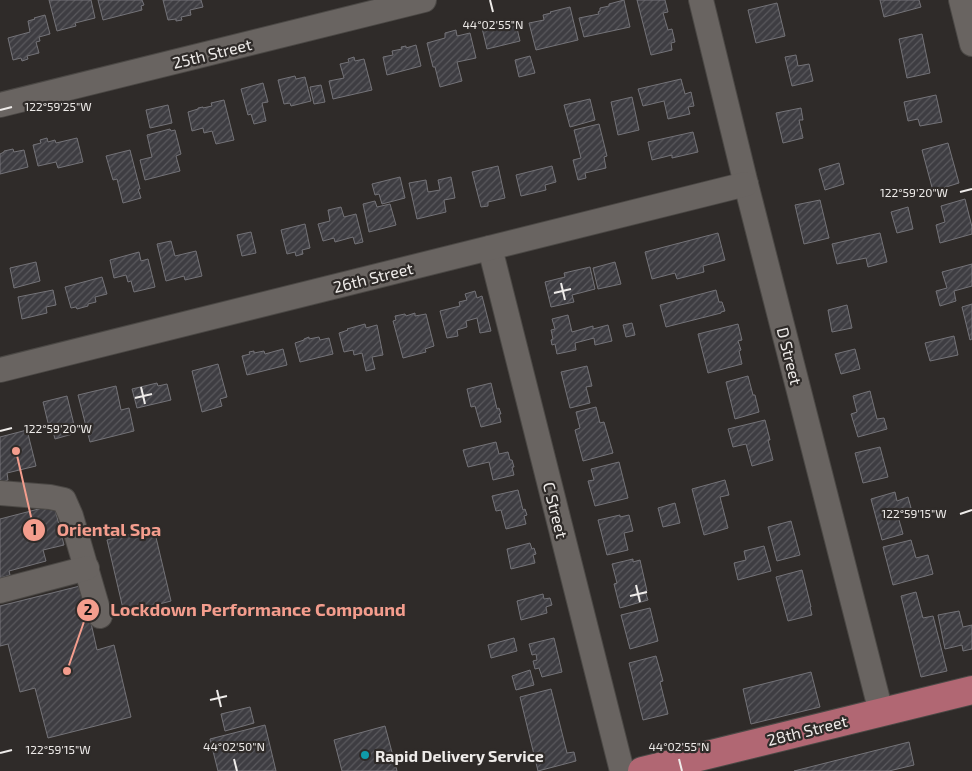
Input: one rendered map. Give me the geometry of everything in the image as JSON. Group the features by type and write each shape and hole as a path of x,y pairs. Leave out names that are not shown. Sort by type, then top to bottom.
{"main road":[{"name":"28th Street","path":"642,771 972,690"}],"street":[{"name":"25th Street","path":"0,105 424,0"},
{"name":"D Street","path":"701,0 881,712"},
{"path":"961,0 972,44"},
{"name":"26th Street","path":"0,370 746,184"},
{"name":"C Street","path":"490,248 622,771"},
{"path":"0,493 64,500 71,516 100,616"},
{"path":"0,591 87,568"}],"building":[{"path":"49,0 91,0 95,18 75,23 76,26 57,31"},
{"path":"98,0 142,0 144,5 141,6 142,10 103,20"},
{"path":"163,0 201,0 203,7 190,10 191,15 181,17 182,20 168,20"},
{"path":"624,0 630,27 584,37 579,18 599,14 600,8"},
{"path":"637,0 665,0 668,12 663,13 668,30 672,29 675,42 671,43 672,50 651,55"},
{"path":"880,0 919,0 921,7 884,17"},
{"path":"777,3 785,36 756,43 748,10"},
{"path":"570,7 578,40 536,50 529,23 544,20 543,15"},
{"path":"45,15 50,34 39,37 40,41 36,42 39,53 27,56 28,59 22,61 21,58 13,60 8,38 30,32 28,21"},
{"path":"494,23 494,25 504,23 505,26 516,24 520,41 487,49 482,28"},
{"path":"456,30 457,36 470,33 476,58 457,62 462,81 440,87 427,43 445,38 445,33"},
{"path":"922,34 930,73 907,78 899,39"},
{"path":"416,45 421,66 387,75 383,57 393,55 392,51 402,49 401,47 406,46 406,48"},
{"path":"796,55 798,66 809,64 813,81 792,86 785,57"},
{"path":"530,56 535,73 519,77 515,60"},
{"path":"354,57 355,61 364,59 372,90 333,99 329,81 344,78 340,64 349,62 348,59"},
{"path":"295,76 296,79 305,77 311,101 291,106 290,103 284,104 278,80"},
{"path":"681,79 685,94 691,92 694,106 688,107 690,114 668,119 664,101 643,106 638,89"},
{"path":"263,83 268,102 262,103 266,121 254,124 251,114 248,115 241,89"},
{"path":"321,85 325,102 314,104 310,87"},
{"path":"936,95 942,122 920,126 918,119 908,121 904,102"},
{"path":"632,97 639,130 618,135 611,102"},
{"path":"590,99 595,120 570,127 564,105"},
{"path":"224,100 234,140 216,144 212,131 204,133 203,128 192,131 188,112 212,106 211,103"},
{"path":"168,105 172,123 150,128 146,110"},
{"path":"801,108 803,120 799,120 803,138 783,143 776,113"},
{"path":"599,124 607,156 604,157 606,168 585,173 586,178 578,180 573,160 581,158 574,130"},
{"path":"170,129 171,131 175,130 181,154 176,156 180,171 145,180 140,160 152,157 147,135"},
{"path":"693,132 698,152 652,160 648,142"},
{"path":"47,138 48,142 55,140 56,143 77,138 83,162 58,168 56,162 38,166 33,145 41,143 40,140"},
{"path":"948,143 959,183 933,191 922,150"},
{"path":"13,149 14,152 24,150 28,167 0,174 0,154"},
{"path":"130,150 141,198 123,203 117,179 113,180 106,156"},
{"path":"839,163 844,184 825,190 819,169"},
{"path":"498,166 505,198 488,202 488,206 481,207 472,172"},
{"path":"552,166 556,182 545,185 546,190 521,196 516,175"},
{"path":"400,177 405,198 382,204 379,194 375,195 372,184"},
{"path":"451,177 455,198 444,200 446,212 417,219 409,183 426,180 428,192 440,190 438,180"},
{"path":"965,199 972,234 940,243 936,225 945,222 941,206"},
{"path":"820,200 829,238 804,244 795,205"},
{"path":"375,201 377,207 390,204 396,225 369,232 363,204"},
{"path":"341,207 344,217 356,214 363,242 355,244 353,237 335,242 334,238 323,241 318,224 330,221 328,210"},
{"path":"908,207 913,229 897,233 891,212"},
{"path":"305,224 310,248 302,250 303,254 296,256 295,252 287,254 281,230"},
{"path":"251,232 256,253 242,256 237,235"},
{"path":"718,233 725,260 703,266 704,272 677,279 675,273 652,279 645,252"},
{"path":"880,233 887,262 868,267 866,258 837,264 832,244"},
{"path":"171,241 175,256 196,251 202,276 185,280 184,276 166,281 157,244"},
{"path":"139,252 141,261 148,259 155,287 134,292 131,281 128,282 126,275 114,278 110,260"},
{"path":"36,262 40,281 14,288 10,268"},
{"path":"615,262 621,284 598,289 593,268"},
{"path":"972,264 972,286 954,291 956,301 940,306 936,291 947,288 942,272"},
{"path":"590,267 595,289 572,295 574,302 551,307 545,282 565,277 564,273"},
{"path":"102,277 107,294 95,297 96,302 88,304 88,306 77,309 76,307 71,308 65,287"},
{"path":"53,290 56,305 46,307 47,313 22,319 18,297"},
{"path":"716,290 719,302 722,302 725,311 666,327 660,305"},
{"path":"475,291 477,298 482,296 491,331 480,333 477,318 466,321 467,327 457,330 458,336 447,338 440,311 460,306 459,302 467,300 465,294"},
{"path":"972,304 972,339 970,340 962,307"},
{"path":"847,305 852,328 832,332 828,310"},
{"path":"415,313 415,316 426,314 434,346 425,349 426,352 403,358 393,321 396,320 395,316 405,314 406,316"},
{"path":"568,315 572,332 593,326 593,329 608,325 612,341 595,345 594,338 575,343 576,350 557,354 555,344 552,345 551,340 553,339 551,330 555,329 552,319"},
{"path":"632,323 635,335 626,337 623,325"},
{"path":"365,324 366,328 377,325 383,355 372,357 375,369 366,371 362,353 354,355 353,350 344,352 339,333"},
{"path":"738,324 742,340 738,341 742,364 708,373 698,334"},
{"path":"954,336 958,355 930,361 925,343"},
{"path":"309,337 309,339 319,337 320,340 329,338 333,354 300,362 295,343"},
{"path":"283,349 287,365 247,375 242,356 254,351 254,353 264,351 265,354"},
{"path":"855,349 860,369 841,374 835,354"},
{"path":"218,364 227,397 220,399 222,406 202,412 192,371"},
{"path":"587,366 592,386 586,387 590,403 570,408 561,372"},
{"path":"748,376 759,412 735,419 726,382"},
{"path":"157,383 158,386 167,384 171,400 137,408 132,389"},
{"path":"491,383 497,409 499,408 501,414 499,414 501,422 481,427 475,406 471,407 467,389"},
{"path":"116,386 121,410 129,408 134,431 90,442 78,395"},
{"path":"870,391 877,419 884,418 887,429 858,437 851,414 857,412 853,396"},
{"path":"67,396 76,433 55,439 51,423 48,423 43,402"},
{"path":"596,407 600,423 604,422 613,453 583,461 575,430 580,428 576,412"},
{"path":"765,420 773,460 752,466 746,444 733,447 728,429"},
{"path":"27,430 36,466 7,473 8,480 0,483 0,437"},
{"path":"496,442 499,454 508,452 514,467 512,467 514,475 493,480 489,462 468,467 463,450"},
{"path":"880,447 888,477 863,483 855,453"},
{"path":"619,462 628,498 595,506 588,481 594,480 591,469"},
{"path":"725,480 729,495 720,497 728,528 704,535 692,489"},
{"path":"518,490 523,510 525,509 527,515 524,516 526,524 506,529 501,510 496,511 492,496"},
{"path":"895,492 897,501 908,497 911,508 897,513 903,534 882,540 871,499"},
{"path":"675,503 680,523 663,527 658,508"},
{"path":"54,505 64,545 43,550 46,561 9,571 10,575 0,578 0,519"},
{"path":"620,515 620,517 629,515 633,531 624,533 628,550 607,555 598,520"},
{"path":"791,521 800,555 777,561 768,527"},
{"path":"154,529 171,601 124,613 107,540"},
{"path":"911,540 916,558 928,555 933,574 893,585 883,547"},
{"path":"530,543 536,554 533,555 535,563 511,569 507,549"},
{"path":"764,546 771,571 738,580 734,563 746,560 744,551"},
{"path":"633,559 633,562 640,560 648,600 620,608 614,584 617,583 612,564"},
{"path":"802,570 812,615 788,621 776,577"},
{"path":"84,585 94,622 91,623 97,650 114,645 131,717 48,738 35,688 20,692 8,644 0,646 0,606"},
{"path":"916,592 923,618 933,616 947,671 921,677 901,596"},
{"path":"543,594 544,599 550,598 552,605 546,607 547,613 521,620 517,601"},
{"path":"650,608 658,641 630,649 621,615"},
{"path":"959,611 963,627 972,625 972,649 963,651 962,645 945,649 938,615"},
{"path":"514,638 517,651 491,658 488,645"},
{"path":"554,638 562,672 542,677 539,668 535,669 533,661 537,660 536,654 532,655 529,644"},
{"path":"656,656 663,681 660,682 668,714 643,720 629,663"},
{"path":"530,670 534,685 516,690 512,676"},
{"path":"811,672 820,707 751,724 743,689"},
{"path":"551,689 567,753 574,752 576,761 538,771 520,697"},
{"path":"250,707 254,723 225,731 221,714"},
{"path":"265,725 276,771 218,771 210,739"},
{"name":"Rapid Delivery Service","path":"385,726 397,771 342,771 334,740"},
{"path":"909,742 914,765 889,771 794,771"}],"place":[{"name":"Oriental Spa","path":"16,451"},
{"name":"Lockdown Performance Compound","path":"67,671"},
{"name":"Rapid Delivery Service","path":"365,755"}]}
